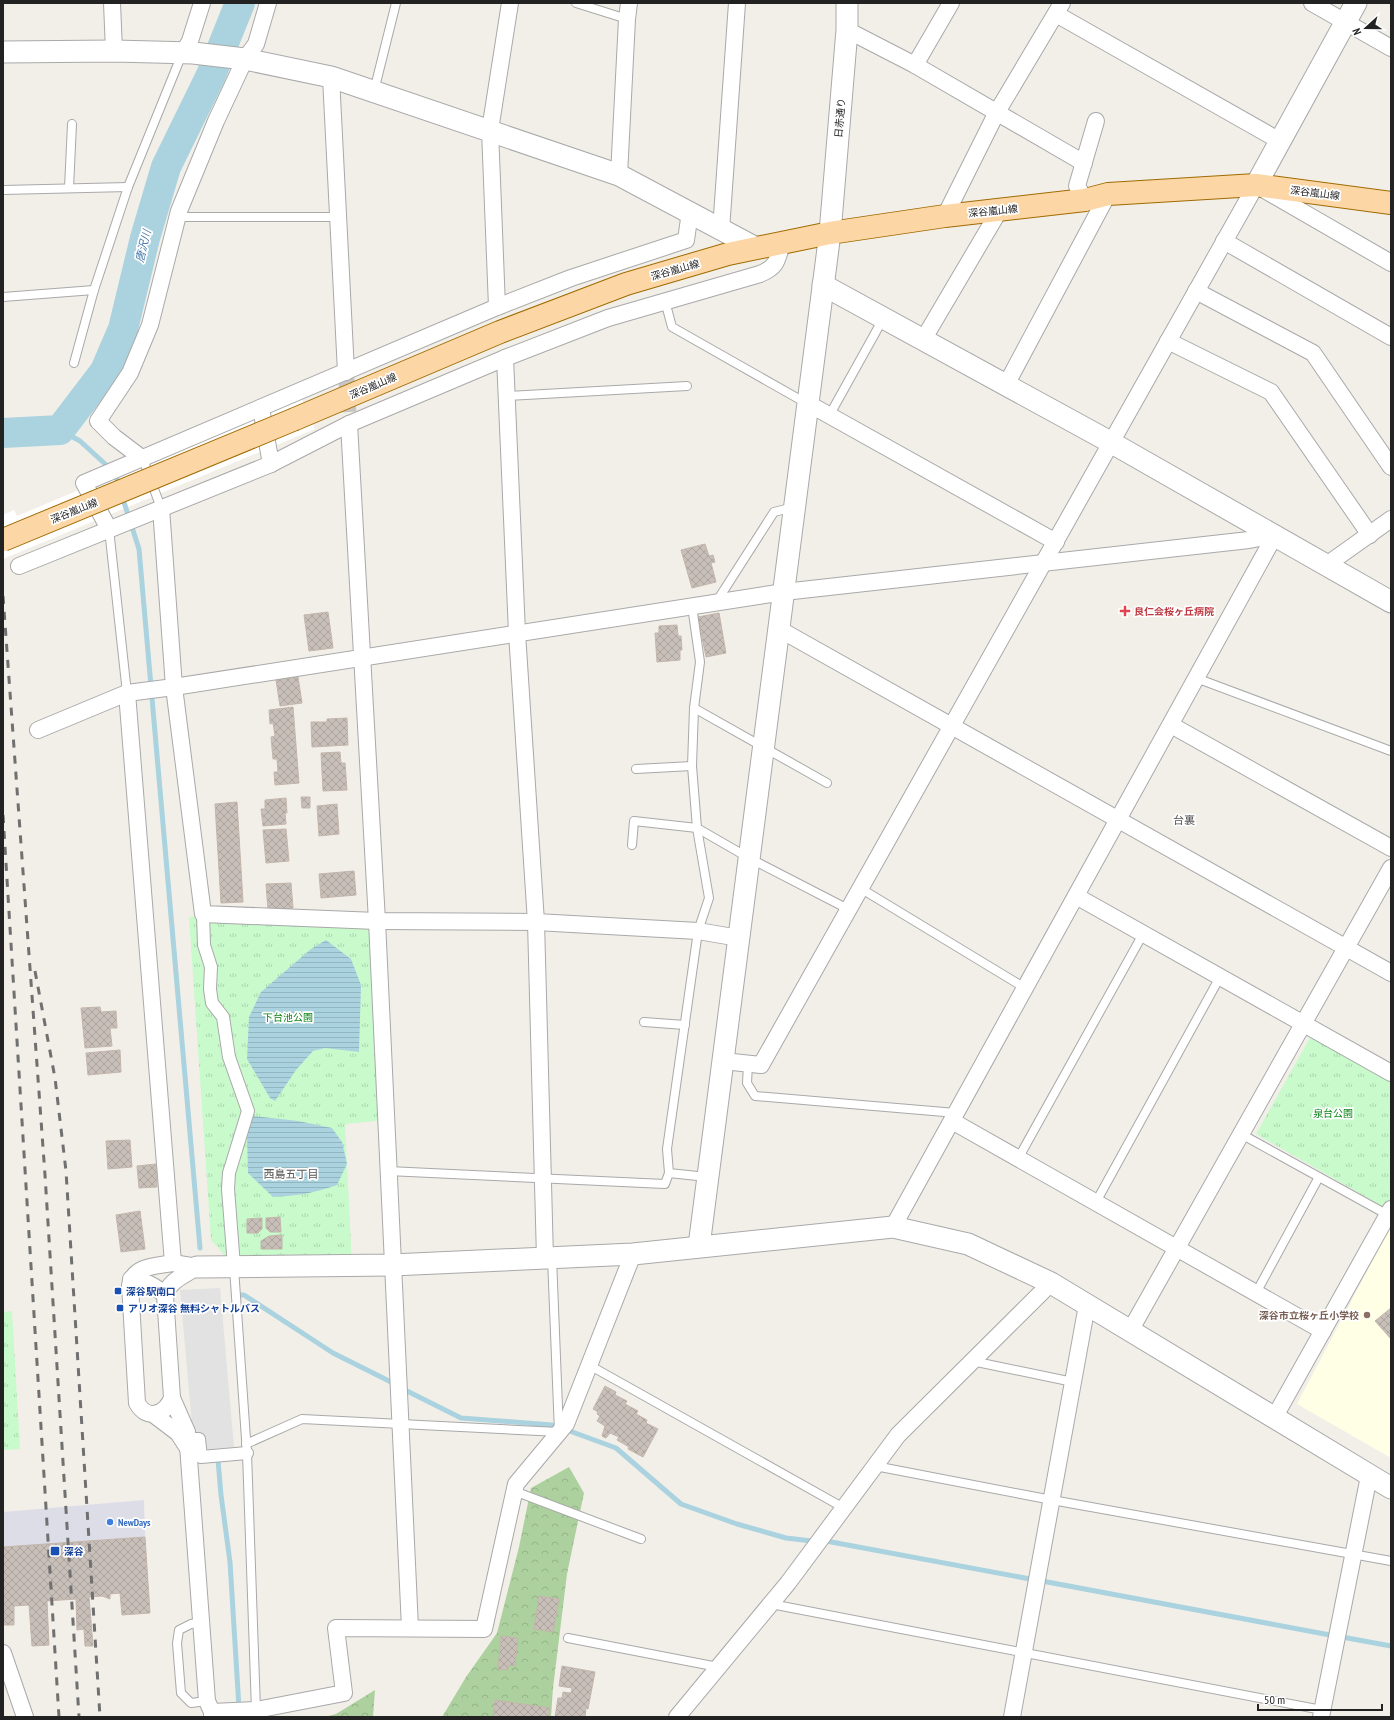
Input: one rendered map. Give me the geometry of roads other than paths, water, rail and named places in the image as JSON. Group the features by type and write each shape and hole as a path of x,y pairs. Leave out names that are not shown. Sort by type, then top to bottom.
{"main road":[{"name":"深谷嵐山線","path":"3,540 500,332 626,284 728,254 830,233 945,216 1085,200 1108,194 1256,185 1391,203"}],"street":[{"path":"112,3 114,51"},
{"path":"188,53 190,41 202,3"},
{"path":"143,459 114,437 98,421 130,373 150,325 178,217 240,59 256,44 268,3"},
{"path":"497,307 490,130 510,3"},
{"path":"721,230 737,3"},
{"name":"日赤通り","path":"699,1246 830,233 847,30 847,3"},
{"path":"915,65 951,3"},
{"path":"1312,3 1391,48"},
{"path":"723,1061 761,1065 1112,443 1356,3"},
{"path":"945,216 997,112 1059,8 1280,141"},
{"path":"619,175 628,11"},
{"path":"847,30 915,65 1084,163"},
{"path":"3,52 114,51 188,53 240,59 331,77 619,175 756,248"},
{"path":"331,77 346,372"},
{"path":"1085,200 1077,186 1096,121"},
{"path":"1256,185 1391,263"},
{"path":"1006,385 1108,194"},
{"path":"923,340 999,211"},
{"path":"110,529 84,483 497,307 571,278 686,240 690,212"},
{"path":"1224,242 1391,337"},
{"path":"19,566 271,464 349,424 505,358 608,318 760,274 771,269 777,261 782,243"},
{"path":"823,285 1112,443 1325,566 1391,602"},
{"path":"1196,291 1313,354 1391,467"},
{"path":"1168,341 1271,392 1370,535"},
{"path":"505,358 518,633 536,922 543,1177 549,1258"},
{"path":"809,404 1056,542"},
{"path":"261,408 271,464"},
{"path":"349,424 377,921 410,1628"},
{"path":"161,508 174,687 203,914 204,945 211,967 210,989 212,1003 223,1017 229,1057 248,1111 229,1173 228,1189 234,1266"},
{"path":"1325,566 1391,519"},
{"path":"38,730 130,693 784,592 1275,536"},
{"path":"893,1227 1275,536"},
{"path":"779,629 1391,973"},
{"path":"130,693 184,1268 170,1285 165,1295 172,1398 187,1432 202,1622 213,1711 256,1710 344,1693 336,1628 484,1629 516,1484 566,1424 633,1254"},
{"path":"1171,725 1391,848"},
{"path":"1130,1331 1391,868"},
{"path":"1076,896 1391,1073"},
{"path":"203,914 377,921 536,922 698,931 739,938"},
{"path":"954,1117 1096,1202 1323,1331"},
{"path":"1274,1418 1389,1212"},
{"path":"246,1449 201,1457 199,1439 194,1439 196,1458 188,1452 178,1433 153,1414 144,1412 137,1403 130,1292 131,1279 136,1272 144,1268 392,1265 633,1254 893,1227 968,1244 1051,1283 1391,1488"},
{"path":"131,1279 144,1281 155,1286 165,1295"},
{"path":"677,1717 771,1604 898,1435 1051,1283"},
{"path":"1012,1717 1087,1305"},
{"path":"153,1414 165,1409 172,1398"},
{"path":"1322,1713 1369,1476"},
{"path":"3,1653 24,1717"}],"lane":[{"path":"374,91 396,3"},
{"path":"576,3 628,11"},
{"path":"74,363 94,290 128,187 188,53"},
{"path":"69,188 72,124"},
{"path":"3,190 128,187"},
{"path":"178,217 338,217"},
{"path":"3,297 94,290"},
{"path":"665,301 672,327 809,404"},
{"path":"829,416 883,318"},
{"path":"507,396 687,386"},
{"path":"143,459 161,508"},
{"path":"717,602 774,512 795,507"},
{"path":"110,529 130,693"},
{"path":"388,1171 543,1177 665,1184 669,1173 667,1149 698,931 709,898 697,828 692,766 694,708 700,662 692,606"},
{"path":"1196,678 1391,751"},
{"path":"694,708 826,783"},
{"path":"636,769 692,766"},
{"path":"632,845 634,821 697,828 749,858 848,909"},
{"path":"860,888 1025,988"},
{"path":"1019,1157 1143,934"},
{"path":"1096,1202 1220,977"},
{"path":"644,1022 685,1025"},
{"path":"748,1064 747,1083 755,1096 954,1117"},
{"path":"1241,1134 1319,1177 1389,1212"},
{"path":"669,1173 708,1178"},
{"path":"1256,1293 1319,1177"},
{"path":"246,1449 302,1419 559,1432 549,1258"},
{"path":"234,1266 246,1449 256,1710"},
{"path":"972,1361 1073,1382"},
{"path":"589,1365 844,1508"},
{"path":"875,1466 1391,1562"},
{"path":"514,1491 641,1540"},
{"path":"771,1604 1024,1651 1322,1713"},
{"path":"202,1622 191,1624 179,1630 177,1643 181,1693 191,1703 213,1711"},
{"path":"568,1638 718,1667"}],"water":[{"path":"326,940 351,959 361,985 359,1052 325,1048 313,1051 296,1070 275,1101 270,1098 247,1059 249,1017 261,992 311,949"},
{"path":"253,1116 298,1121 332,1128 342,1142 347,1164 337,1185 305,1194 273,1197 248,1173 247,1134"}],"waterway":[{"name":"唐沢川","path":"3,433 60,430 105,371 123,329 145,238 166,167 211,75 240,3"},
{"path":"60,430 80,441 115,473 119,487"},
{"path":"122,496 139,549 200,1248"},
{"path":"240,1295 244,1295 333,1353 391,1382"},
{"path":"407,1391 461,1418 552,1425"},
{"path":"567,1430 616,1448 681,1504 737,1524 786,1538 812,1541"},
{"path":"218,1460 230,1562 239,1708"},
{"path":"826,1541 1030,1579"},
{"path":"1042,1581 1330,1635"},
{"path":"1342,1637 1391,1646"}],"tunnel":[{"path":"346,372 349,424"}],"railway":[{"path":"3,596 45,1175 79,1717"},
{"path":"3,815 59,1717"},
{"path":"35,971 55,1078 66,1171 100,1717"}],"place":[{"name":"良仁会桜ヶ丘病院","path":"1125,611"},
{"name":"深谷駅南口","path":"118,1291"},
{"name":"アリオ深谷 無料シャトルバス","path":"120,1308"},
{"name":"深谷市立桜ヶ丘小学校","path":"1367,1315"},
{"name":"NewDays","path":"110,1522"},
{"name":"深谷","path":"55,1551"}],"district":[{"name":"台裏","path":"1184,820"},
{"name":"西島五丁目","path":"291,1174"}],"park label":[{"name":"下台池公園","path":"288,1017"},
{"name":"泉台公園","path":"1333,1113"}]}
